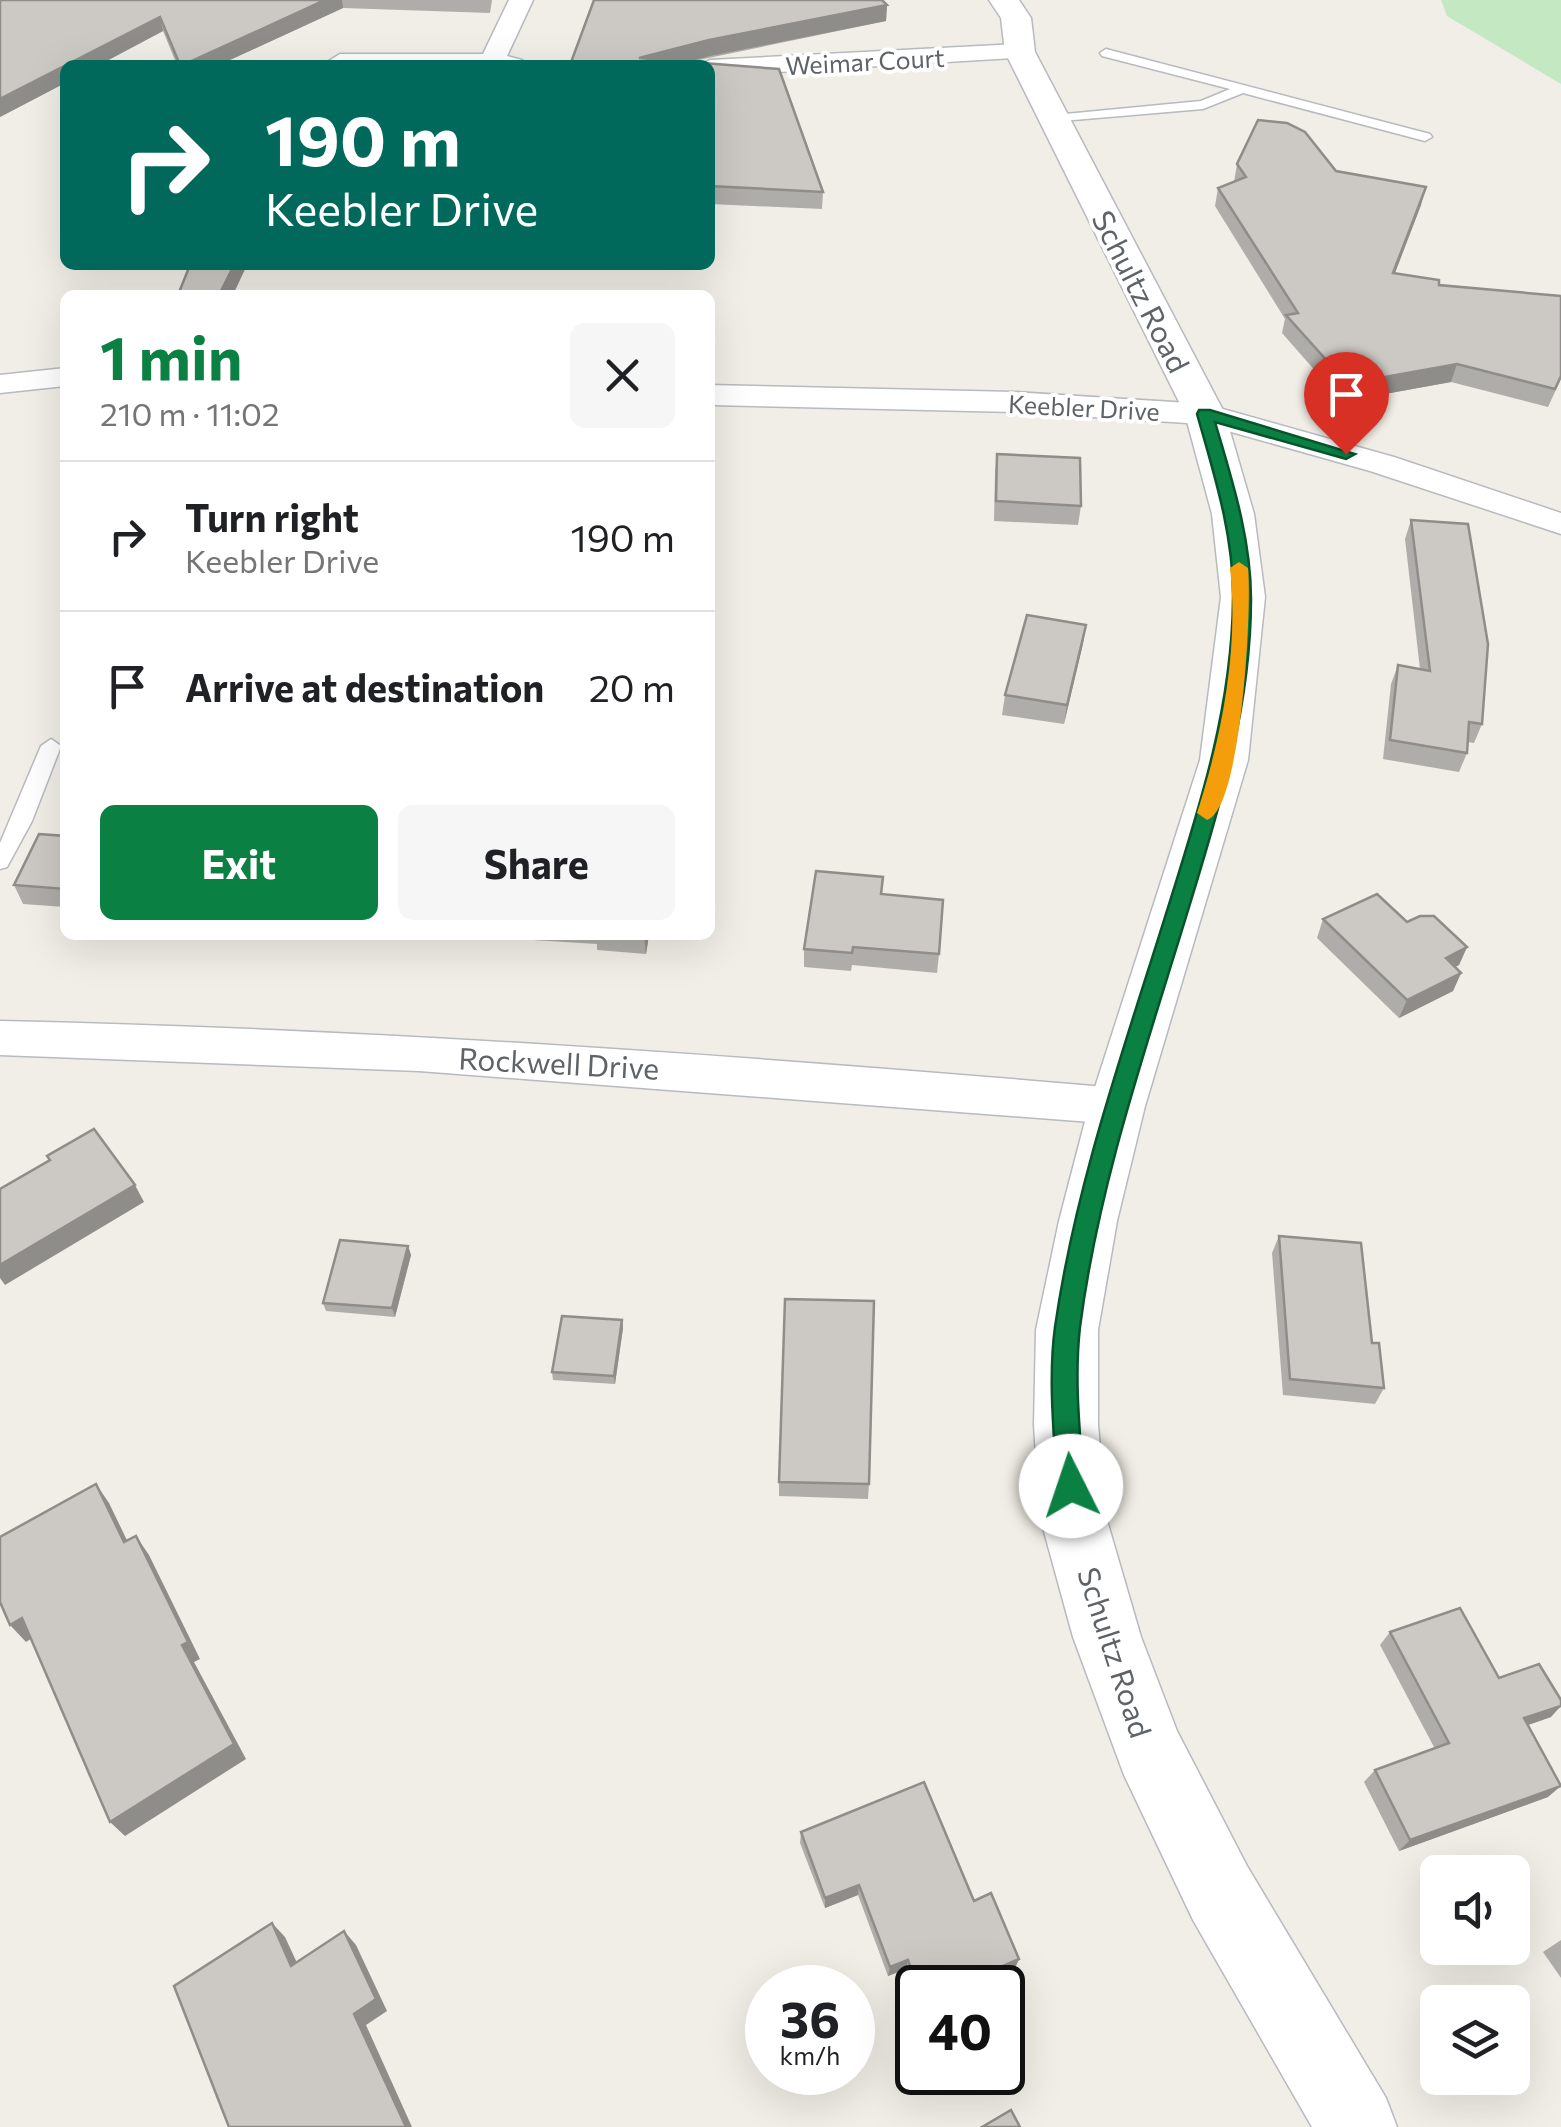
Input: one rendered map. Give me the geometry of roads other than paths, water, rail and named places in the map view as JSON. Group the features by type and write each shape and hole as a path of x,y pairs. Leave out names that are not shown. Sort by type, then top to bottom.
{"street":[{"path":"503,60 521,0"},
{"name":"Schultz Road","path":"1004,0 1016,18 1020,52 1205,414 1233,514 1242,598 1224,760 1117,1106 1088,1220 1067,1330 1066,1424 1073,1517 1108,1637 1149,1750 1220,1892 1357,2127"},
{"name":"Weimar Court","path":"715,68 1020,52"},
{"path":"0,384 60,378"},
{"name":"Keebler Drive","path":"715,395 1014,402 1205,414 1382,464 1561,524"},
{"name":"Rockwell Drive","path":"0,1038 177,1040 661,1067 1117,1106"}],"lane":[{"path":"1106,53 1426,136"},
{"path":"1055,119 1203,105 1242,89"},
{"path":"0,862 22,821 51,746"}]}
